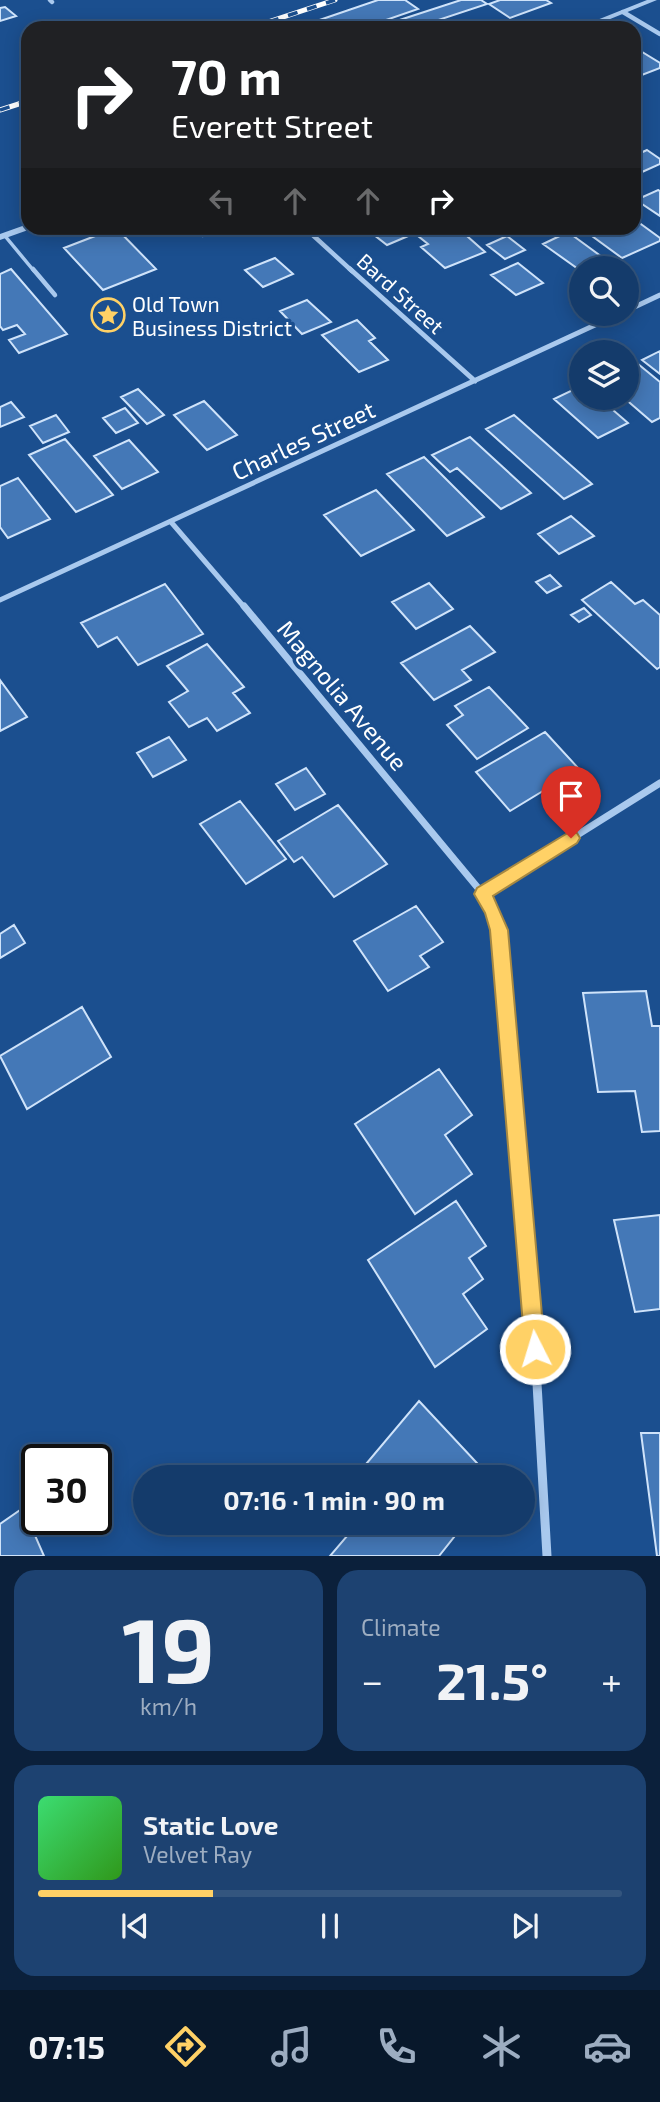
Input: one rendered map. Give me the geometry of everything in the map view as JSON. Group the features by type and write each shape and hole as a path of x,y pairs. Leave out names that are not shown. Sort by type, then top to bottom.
{"street":[{"path":"599,21 653,0"},
{"path":"623,12 638,21"},
{"path":"641,23 660,34"},
{"path":"2,237 21,230"},
{"name":"Bard Street","path":"313,235 475,381"},
{"path":"639,304 660,295"},
{"name":"Charles Street","path":"0,600 593,326"},
{"name":"Magnolia Avenue","path":"171,522 292,663 483,894 493,911 499,930 535,1349 547,1556"},
{"path":"483,894 660,783"}],"lane":[{"path":"2,237 55,295"}],"building":[{"path":"378,0 405,0 418,9 383,21 316,21"},
{"path":"461,0 481,0 487,4 435,21 396,21"},
{"path":"500,0 546,0 551,3 510,18 489,4"},
{"path":"5,7 16,16 0,21 0,8"},
{"path":"641,51 660,63 660,68 641,75"},
{"path":"647,150 660,159 660,164 642,172 641,153"},
{"path":"660,191 660,216 641,203 641,198"},
{"path":"641,224 660,238 660,241 626,256 619,256 591,235 641,235"},
{"path":"98,235 123,235 156,269 103,290 64,248"},
{"path":"374,235 411,235 387,245"},
{"path":"466,235 485,252 445,268 421,247 428,244 418,236"},
{"path":"562,235 572,235 601,256 569,256 569,262 543,244"},
{"path":"507,236 525,250 505,259 487,245"},
{"path":"275,258 293,274 263,287 245,270"},
{"path":"518,263 543,283 516,295 491,275"},
{"path":"11,269 67,334 19,353 9,340 25,334 17,325 3,330 0,326 0,274"},
{"path":"307,300 331,322 302,334 280,311"},
{"path":"357,320 375,338 369,341 388,360 359,372 322,335"},
{"path":"660,351 660,374 642,360"},
{"path":"639,365 660,382 660,418 652,422 638,410"},
{"path":"138,389 164,415 147,424 121,397"},
{"path":"569,392 569,410 613,410 628,423 598,438 554,399"},
{"path":"204,401 237,435 207,450 174,415"},
{"path":"11,402 24,417 0,427 0,407"},
{"path":"125,408 138,423 116,433 103,418"},
{"path":"56,415 69,432 43,443 30,426"},
{"path":"514,415 592,484 564,499 486,429"},
{"path":"470,437 531,493 501,509 457,468 450,472 432,455"},
{"path":"65,439 113,495 76,512 29,455"},
{"path":"129,440 158,472 122,489 94,456"},
{"path":"424,457 484,517 447,536 387,474"},
{"path":"18,478 50,519 8,538 0,527 0,486"},
{"path":"376,490 414,530 361,556 324,515"},
{"path":"571,516 594,536 559,554 538,534"},
{"path":"550,575 561,586 547,593 536,582"},
{"path":"611,582 635,604 643,600 660,615 660,667 657,669 582,600"},
{"path":"429,583 453,609 416,629 392,602"},
{"path":"165,584 203,634 138,665 117,637 98,647 81,623"},
{"path":"584,608 591,615 579,622 571,615"},
{"path":"470,626 495,652 462,670 471,680 434,700 401,663"},
{"path":"207,644 244,687 233,693 250,713 217,731 207,718 189,727 169,702 188,691 167,666"},
{"path":"0,680 27,717 0,731"},
{"path":"489,687 528,728 477,759 447,725 463,715 455,706"},
{"path":"545,732 579,769 510,811 476,772"},
{"path":"169,737 186,760 153,777 137,753"},
{"path":"306,768 325,794 295,810 276,784"},
{"path":"240,801 286,859 246,884 200,824"},
{"path":"338,805 387,864 334,897 302,857 294,862 278,841"},
{"path":"416,906 443,942 420,956 429,967 388,991 354,941"},
{"path":"14,925 25,943 0,958 0,934"},
{"path":"646,991 652,1026 660,1026 660,1131 642,1132 635,1091 598,1092 583,993"},
{"path":"82,1007 111,1057 27,1109 0,1056"},
{"path":"439,1069 472,1115 445,1135 472,1174 415,1214 355,1124"},
{"path":"456,1201 486,1246 469,1258 483,1279 463,1294 487,1329 435,1367 368,1260"},
{"path":"660,1215 660,1309 635,1312 614,1220"},
{"path":"419,1401 479,1465 365,1465"},
{"path":"641,1433 660,1433 660,1556 657,1556"},
{"path":"21,1509 21,1535 35,1535 44,1556 0,1556 0,1524"},
{"path":"348,1535 456,1535 439,1556 330,1556"}],"railway":[{"path":"271,21 335,0"},
{"path":"0,110 21,103"}],"place":[{"name":"Old Town Business District","path":"108,315"}],"route":[{"path":"535,1349 499,930 493,911 483,894 571,838"}]}
